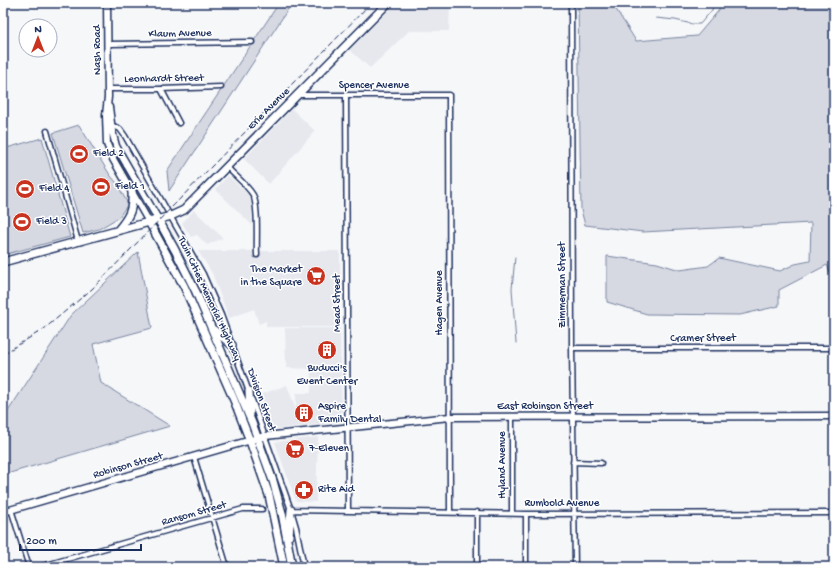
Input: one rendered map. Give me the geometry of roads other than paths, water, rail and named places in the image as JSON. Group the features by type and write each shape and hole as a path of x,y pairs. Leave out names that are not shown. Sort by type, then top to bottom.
{"main road":[{"name":"Erie Avenue","path":"3,262 158,220 184,210 388,3"},
{"path":"118,230 131,211 132,191"},
{"name":"Twin Cities Memorial Highway","path":"158,220 185,269 252,423 262,438 282,513 292,567"},
{"name":"Twin Cities Memorial Highway","path":"149,222 184,286 234,400 269,495 284,567"},
{"path":"211,328 232,345"},
{"path":"248,391 252,423"},
{"path":"289,546 291,510"}],"street":[{"name":"Nash Road","path":"107,3 108,97"},
{"name":"Zimmerman Street","path":"571,3 572,348 575,567"},
{"name":"Klaum Avenue","path":"108,44 252,42"},
{"name":"Leonhardt Street","path":"108,89 221,87"},
{"path":"161,89 179,123"},
{"name":"Spencer Avenue","path":"298,95 449,95"},
{"name":"Mead Street","path":"346,95 348,511"},
{"name":"Hagen Avenue","path":"449,95 450,512"},
{"name":"Twin Cities Memorial Highway","path":"108,97 111,125 119,151 158,220"},
{"name":"Twin Cities Memorial Highway","path":"108,97 106,115 107,144 113,159 149,222"},
{"name":"Division Street","path":"111,125 118,128 122,132 171,216 207,282 232,345 262,438 291,510 304,567"},
{"path":"47,131 78,241"},
{"path":"226,168 248,189 254,198 256,209 257,256"},
{"name":"Cramer Street","path":"572,348 834,348"},
{"name":"Hyland Avenue","path":"512,416 512,513"},
{"name":"East Robinson Street","path":"262,438 450,417 834,416"},
{"name":"Robinson Street","path":"3,512 262,438"},
{"path":"194,457 227,567"},
{"path":"573,462 601,463"},
{"path":"12,509 29,567"},
{"name":"Ransom Street","path":"39,567 243,509 262,509"},
{"name":"Rumbold Avenue","path":"291,510 526,514 834,513"},
{"path":"477,512 477,567"},
{"path":"526,514 526,567"}],"waterway":[{"path":"656,18 700,24 712,10 714,3"},
{"path":"515,257 512,289 516,343"}],"railway":[{"path":"3,354 44,329 92,289 371,3"}],"place":[{"name":"Field 2","path":"79,154"},
{"name":"Field 1","path":"101,187"},
{"name":"Field 4","path":"25,189"},
{"name":"Field 3","path":"22,222"},
{"name":"The Market in the Square","path":"316,276"},
{"name":"Buducci's Event Center","path":"327,350"},
{"name":"Aspire Family Dental","path":"304,413"},
{"name":"7-Eleven","path":"295,449"},
{"name":"Rite Aid","path":"304,490"}]}
